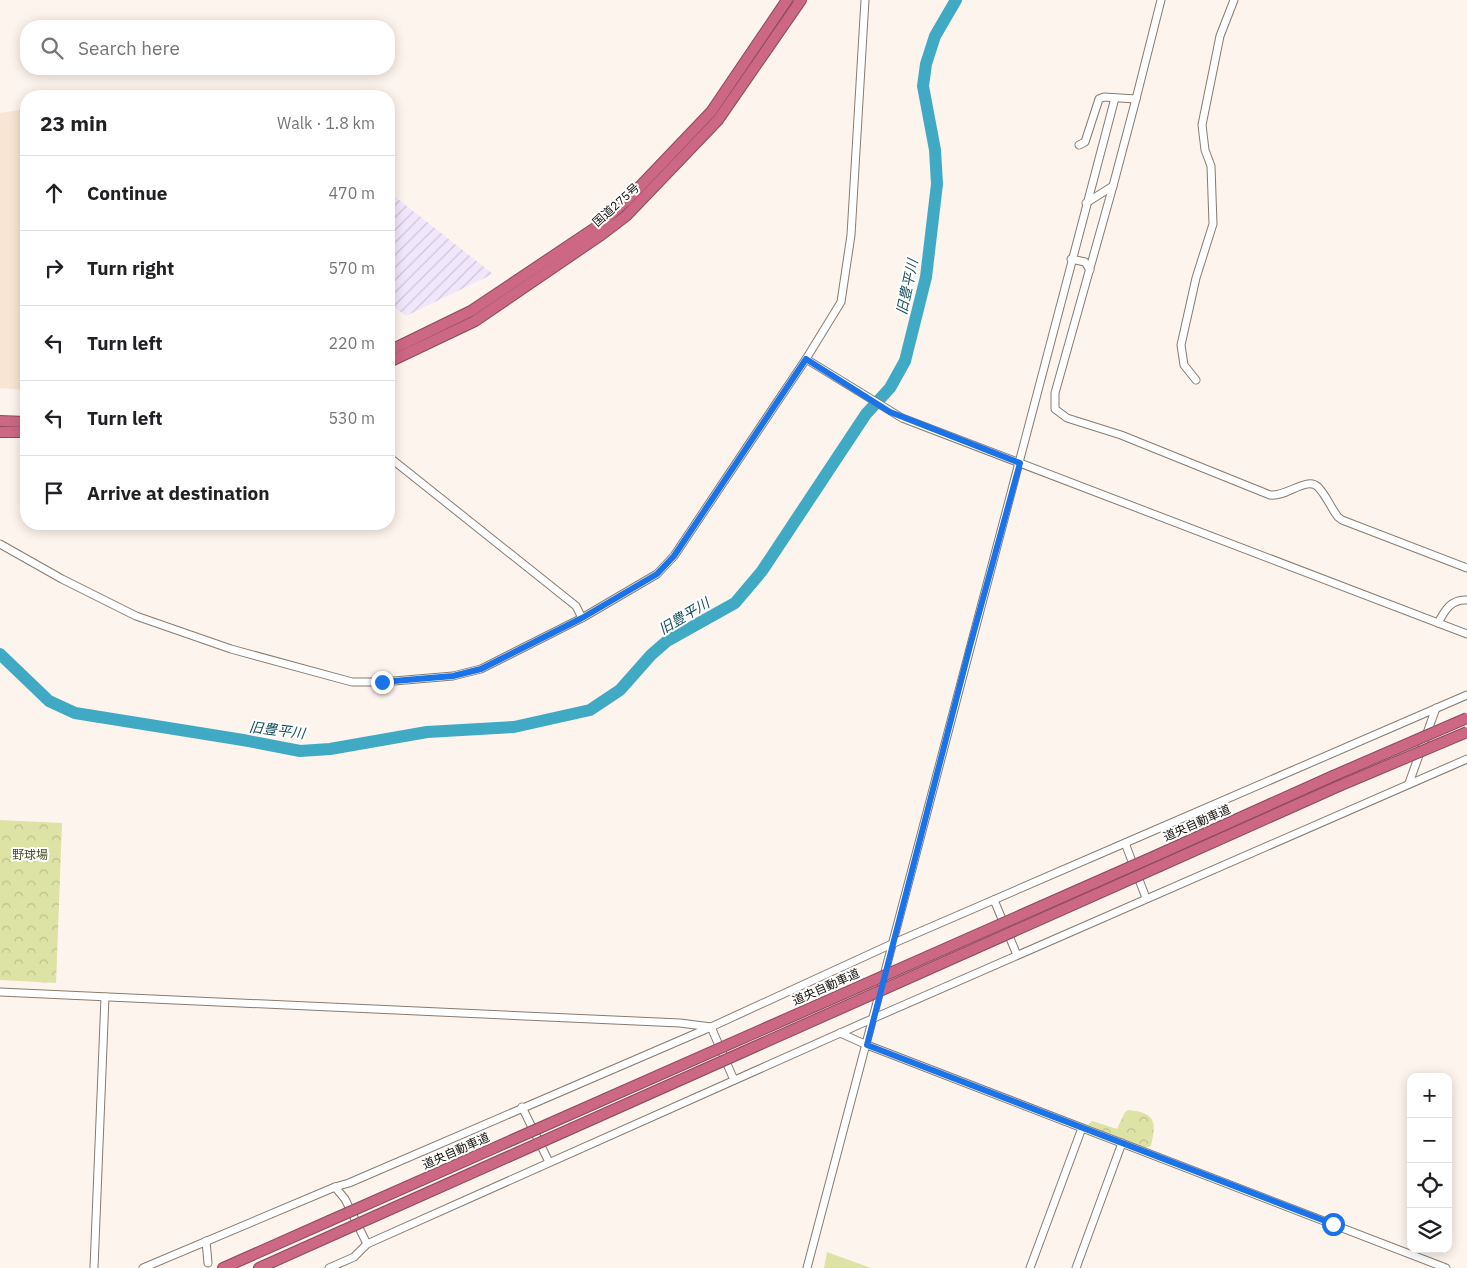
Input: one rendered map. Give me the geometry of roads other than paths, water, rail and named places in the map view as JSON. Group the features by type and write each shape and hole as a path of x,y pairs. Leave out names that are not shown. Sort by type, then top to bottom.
{"highway":[{"name":"国道275号","path":"395,348 471,311 598,226 627,200 710,112 787,0"},
{"name":"国道275号","path":"395,359 475,320 601,236 626,216 718,120 801,0"},
{"path":"0,421 20,422"},
{"path":"0,432 20,432"},
{"name":"道央自動車道","path":"223,1268 1467,718"},
{"name":"道央自動車道","path":"260,1268 1339,786 1467,732"}],"street":[{"path":"0,544 62,579 136,616 231,649 352,682 382,682 453,676 481,669 582,618 657,574 674,556 806,359 841,302 851,235 866,0"},
{"path":"1161,0 1113,186 1054,393 1055,409 1060,414 1172,455 1270,495 1284,495 1304,484 1314,484 1342,520 1467,568"},
{"path":"1196,380 1184,365 1181,345 1196,278 1213,224 1211,166 1205,150 1202,125 1220,36 1234,0"},
{"path":"1079,145 1085,142 1096,102 1104,97 1136,99"},
{"path":"807,1268 894,943 970,646 1020,463 1085,204 1115,98"},
{"path":"1085,204 1113,186"},
{"path":"1071,260 1085,262 1090,270"},
{"path":"806,359 890,412 1467,634"},
{"path":"395,462 576,606 582,618"},
{"path":"1438,623 1450,604 1459,599 1467,600"},
{"path":"143,1268 335,1186 348,1183 711,1027 894,943 1467,695"},
{"path":"1410,783 1436,708"},
{"path":"329,1268 354,1257 367,1244 549,1162 1146,898 1467,759"},
{"path":"1125,842 1146,898"},
{"path":"994,900 1017,955"},
{"path":"0,992 670,1022 711,1027"},
{"path":"94,1268 105,997"},
{"path":"711,1027 734,1080"},
{"path":"840,1033 1446,1268"},
{"path":"522,1107 549,1162"},
{"path":"1030,1268 1082,1128"},
{"path":"1076,1268 1122,1143"},
{"path":"335,1186 345,1199 367,1244"},
{"path":"206,1241 208,1263"}],"waterway":[{"name":"旧豊平川","path":"0,654 49,701 75,713 300,751 330,749 427,732 514,727 590,710 620,690 651,655 667,641 735,603 762,571 866,414 890,388 905,361 926,277 937,184 935,150 923,86 926,64 935,36 956,0"}],"park label":[{"name":"野球場","path":"30,855"}]}
